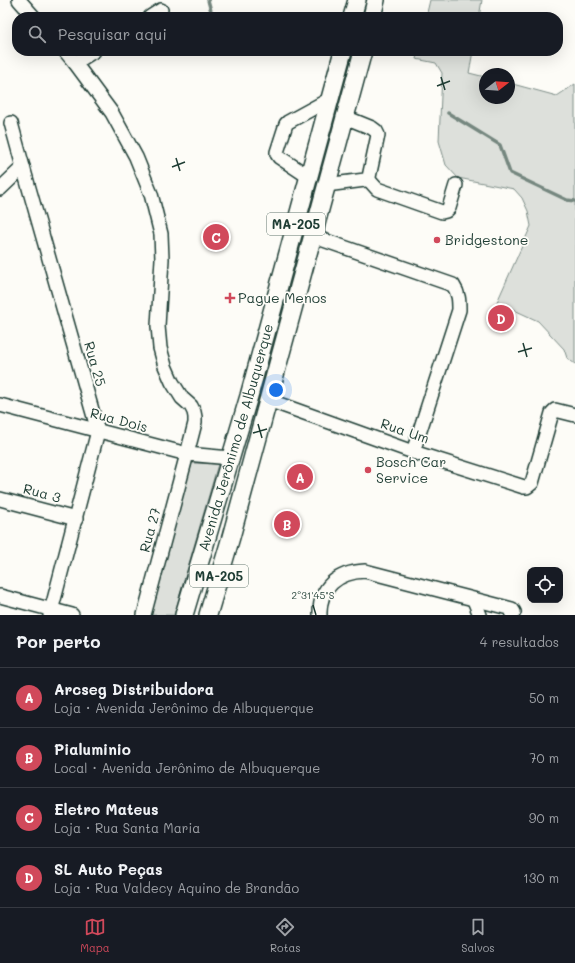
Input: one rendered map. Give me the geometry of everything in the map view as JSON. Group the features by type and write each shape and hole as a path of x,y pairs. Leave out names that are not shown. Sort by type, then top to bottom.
{"main road":[{"path":"353,12 357,0"},
{"path":"373,12 376,0"},
{"name":"Avenida Jerônimo de Albuquerque","path":"184,615 249,396 342,56"},
{"name":"Avenida Jerônimo de Albuquerque","path":"208,615 231,537 362,56"}],"street":[{"path":"19,0 30,12"},
{"name":"Rua 27","path":"69,56 112,113 136,157 151,194 161,234 162,258 158,326 160,348 165,366 172,382 182,398 191,406 194,412 195,423 144,615"},
{"path":"75,63 86,56"},
{"path":"309,177 279,157 277,152 288,122 330,99"},
{"path":"345,117 372,128 378,135 368,179"},
{"name":"Rua 25","path":"11,123 98,431 51,612"},
{"path":"0,189 23,167"},
{"path":"326,184 368,179"},
{"path":"368,179 377,189 442,212 449,208 456,185"},
{"path":"312,236 453,285 457,291 459,310 413,452"},
{"name":"Rua Um","path":"268,400 413,452 524,487 527,487 532,483 552,413 555,410 575,415"},
{"name":"Rua Dois","path":"0,405 187,454 230,458"},
{"name":"Rua 3","path":"0,499 76,519"},
{"path":"320,615 321,600 324,593 335,580 342,576 365,571 512,609 514,612 512,615"},
{"path":"0,596 51,612 72,615"},
{"path":"474,600 480,615"},
{"path":"0,605 37,615"}],"shaded area":[{"path":"430,0 482,0 480,12 427,12"},
{"path":"417,56 472,56 469,73 479,76 479,104 515,104 515,85 557,96 575,84 575,364 567,358 564,349 538,321 497,302 531,226 528,211 522,198 514,189 458,178 446,165 439,141 442,73 436,63 416,59"},
{"path":"192,463 218,464 174,615 149,615"}],"waterway":[{"path":"208,0 211,12"},
{"path":"448,113 500,145 510,173 567,200 575,201"}],"place":[{"name":"Eletro Mateus","path":"216,237"},
{"name":"Bridgestone","path":"437,240"},
{"name":"Pague Menos","path":"230,298"},
{"name":"SL Auto Peças","path":"501,318"},
{"name":"Bosch Car Service","path":"368,470"},
{"name":"Arcseg Distribuidora","path":"300,477"},
{"name":"Pialuminio","path":"287,524"}]}
